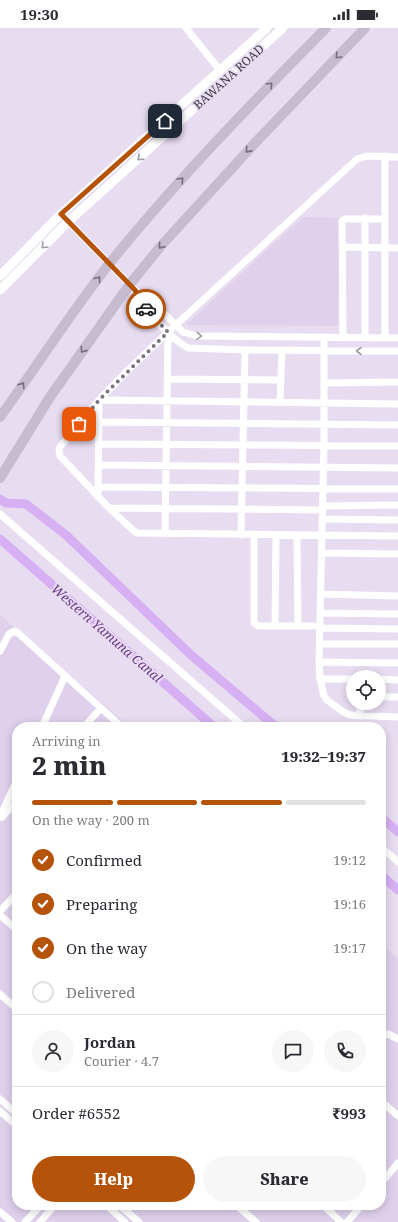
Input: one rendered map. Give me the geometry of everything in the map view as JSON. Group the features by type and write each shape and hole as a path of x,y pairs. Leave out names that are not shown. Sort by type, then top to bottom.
{"main road":[{"path":"0,417 87,292 160,203 326,28"},
{"path":"0,478 50,397 133,287 160,247 254,144 365,28"}],"street":[{"path":"186,28 226,79"},
{"name":"BAWANA ROAD","path":"0,276 61,214 267,28"},
{"name":"BAWANA ROAD","path":"0,290 68,222 282,28"},
{"path":"398,157 367,156 357,159 175,325 99,400 59,450 60,456 98,497 137,533 398,536"},
{"path":"385,156 385,338"},
{"path":"61,214 133,287 146,296 183,332 197,336 398,338"},
{"path":"342,338 343,220 365,218 385,219"},
{"path":"364,338 365,218"},
{"path":"342,247 385,249 398,248"},
{"path":"133,287 141,303 168,332 188,348 398,351"},
{"path":"165,534 168,332"},
{"path":"324,338 324,467 319,662 322,691 327,700 346,714 398,717"},
{"path":"241,535 245,350"},
{"path":"280,402 282,350"},
{"path":"167,379 281,380"},
{"path":"324,383 398,382"},
{"path":"99,400 398,404"},
{"path":"98,497 99,400"},
{"path":"98,422 398,425"},
{"path":"98,444 324,444 398,446"},
{"path":"98,465 398,468"},
{"path":"98,487 398,489"},
{"path":"109,508 241,509 398,505"},
{"path":"0,514 238,722"},
{"path":"322,519 398,520"},
{"path":"254,535 254,623 258,626 398,629"},
{"path":"275,626 276,535"},
{"path":"297,535 298,626"},
{"path":"322,553 398,554"},
{"path":"321,594 398,596"},
{"path":"320,613 398,614"},
{"path":"0,651 9,634 15,631 116,722"},
{"path":"320,644 398,644"},
{"path":"319,662 398,663"},
{"path":"44,722 65,676"},
{"path":"320,679 346,679"},
{"path":"386,680 398,680"},
{"path":"386,697 398,697"},
{"path":"88,722 101,708"},
{"path":"360,710 360,716"},
{"path":"0,818 12,791"},
{"path":"0,818 12,806"},
{"path":"386,851 398,862"},
{"path":"0,911 12,898"},
{"path":"0,915 12,926"},
{"path":"0,994 12,1005"},
{"path":"386,1035 388,1034 398,1039"},
{"path":"0,1099 12,1110"},
{"path":"386,1105 398,1116"},
{"path":"0,1111 12,1122"},
{"path":"386,1176 398,1163"},
{"path":"26,1222 37,1210"},
{"path":"40,1222 51,1210"},
{"path":"112,1210 125,1222"},
{"path":"126,1210 139,1222"},
{"path":"242,1210 256,1222"},
{"path":"328,1210 340,1222"},
{"path":"347,1222 358,1210"},
{"path":"0,1212 12,1222"}],"shaded area":[{"path":"304,217 340,218 338,326 186,325 272,245"},
{"path":"0,615 124,722 12,722 12,1210 386,1210 386,948 398,959 398,1222 0,1222"}],"waterway":[{"path":"0,499 6,503 26,504 66,535 191,655 270,722"},
{"name":"Western Yamuna Canal","path":"0,539 208,722"},
{"path":"386,821 398,832"},
{"name":"Western Yamuna Canal","path":"386,879 398,890"}],"way so far":[{"path":"79,424 99,400 127,371 168,332 146,309"}],"route":[{"path":"146,309 141,303 135,290 61,214 165,121"}]}
